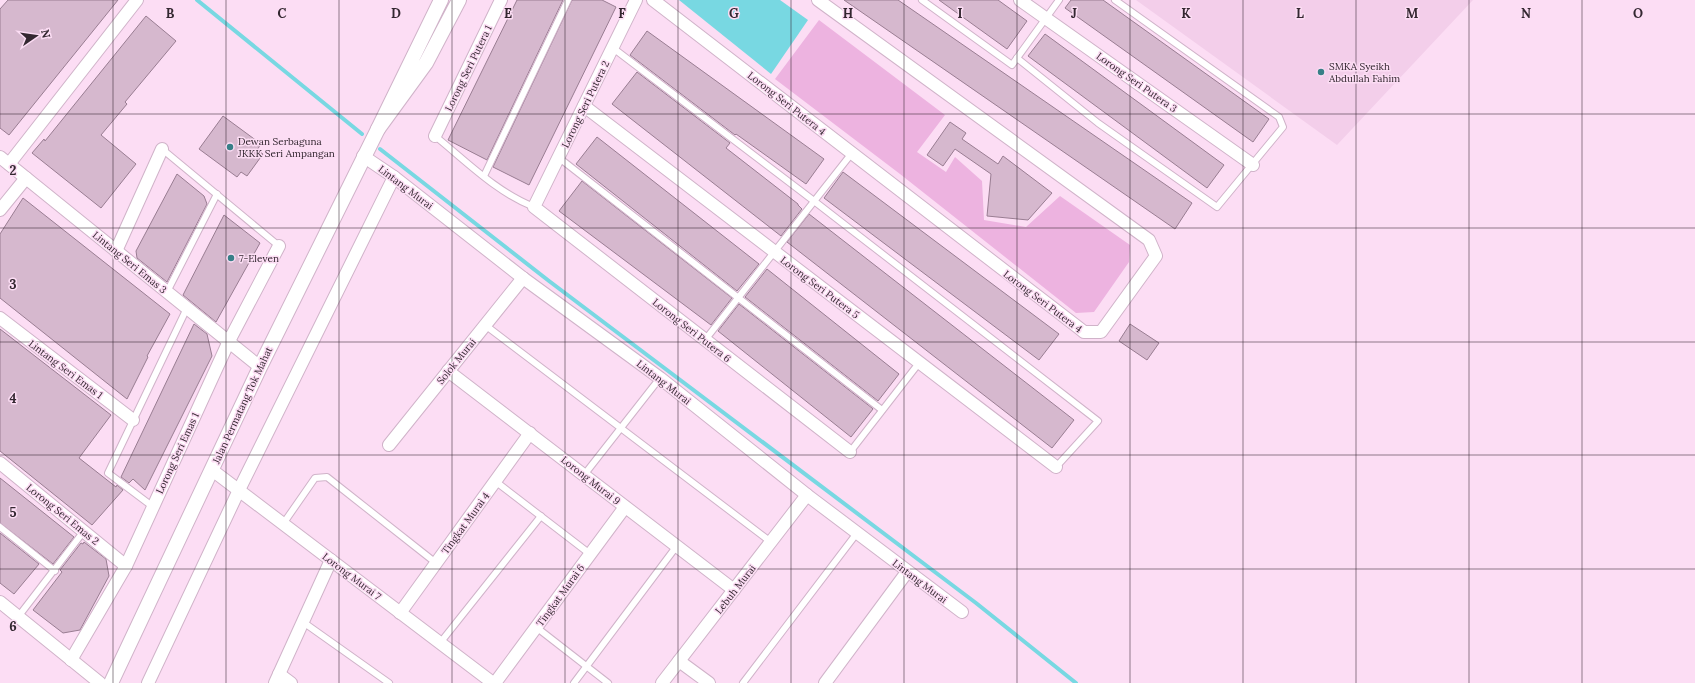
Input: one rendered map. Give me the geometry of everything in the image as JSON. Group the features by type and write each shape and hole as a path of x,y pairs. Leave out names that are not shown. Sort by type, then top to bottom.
{"street":[{"path":"4,161 137,0"},
{"name":"Jalan Permatang Tok Mahat","path":"111,683 260,367 441,0"},
{"name":"Jalan Permatang Tok Mahat","path":"378,129 426,63 459,0"},
{"name":"Lorong Seri Putera 1","path":"435,136 501,0"},
{"name":"Lorong Seri Putera 2","path":"534,207 636,0"},
{"name":"Lorong Seri Putera 4","path":"653,0 1084,332 1101,332 1156,256 1149,240 818,0"},
{"name":"Lorong Seri Putera 3","path":"1020,0 1253,165"},
{"name":"Lorong Seri Putera 5","path":"584,106 1056,467"},
{"path":"116,251 162,149"},
{"name":"Lintang Murai","path":"363,156 394,176 523,278 660,378 857,534 962,612"},
{"name":"Lintang Seri Emas 3","path":"4,161 260,367"},
{"path":"148,683 239,490 394,176"},
{"path":"0,210 26,178"},
{"name":"Lorong Seri Putera 6","path":"534,207 850,452"},
{"name":"Lorong Seri Emas 1","path":"71,660 126,566 152,506 229,342 279,246"},
{"name":"Solok Murai","path":"389,445 523,278"},
{"name":"Lintang Seri Emas 1","path":"0,318 133,420"},
{"name":"Lorong Murai 9","path":"448,371 734,590"},
{"name":"Tingkat Murai 4","path":"400,613 530,433"},
{"name":"Lorong Seri Emas 2","path":"0,463 126,566"},
{"name":"Lorong Murai 7","path":"212,470 494,683"},
{"name":"Lebuh Murai","path":"662,683 807,495"},
{"name":"Tingkat Murai 6","path":"494,683 625,507"},
{"path":"291,683 277,679 331,560"},
{"path":"825,683 907,572"},
{"path":"0,602 100,683"},
{"path":"679,661 709,683"}],"lane":[{"path":"484,176 568,0"},
{"path":"922,0 1012,66 1059,0"},
{"path":"1017,58 1098,123 1217,207 1283,127 1279,117 1115,0"},
{"path":"613,48 814,201 1098,421 1056,467"},
{"path":"435,136 516,200 534,207"},
{"path":"162,149 279,246"},
{"path":"705,340 852,153"},
{"path":"558,157 882,410"},
{"path":"167,292 217,194"},
{"path":"152,506 108,472 187,308"},
{"path":"485,325 771,542"},
{"path":"850,452 919,363"},
{"path":"584,475 660,378"},
{"path":"283,524 314,478 327,477 436,563"},
{"path":"496,481 590,554"},
{"path":"440,643 541,516"},
{"path":"0,527 55,571"},
{"path":"18,617 84,532"},
{"path":"742,683 857,534"},
{"path":"574,683 676,547"},
{"path":"303,622 389,683"},
{"path":"536,627 608,683"}],"shaded area":[{"name":"SMKA Syeikh Abdullah Fahim","path":"1136,0 1473,0 1337,145"},
{"path":"819,20 945,115 917,152 946,172 955,157 982,181 984,220 1026,227 1060,196 1130,245 1129,262 1094,312 1076,313 900,174 775,79"}],"water":[{"path":"679,0 780,0 808,20 771,74"}],"building":[{"path":"8,0 118,0 9,135 0,128 0,9"},
{"path":"517,0 563,0 487,160 448,140"},
{"path":"572,0 602,0 616,7 529,185 493,167"},
{"path":"844,0 898,0 1192,203 1175,229"},
{"path":"939,0 998,0 1027,21 1007,49"},
{"path":"1071,0 1103,0 1269,119 1253,142 1065,8"},
{"path":"146,16 176,41 125,102 127,104 101,135 136,164 101,208 32,153 44,139 45,141"},
{"path":"647,31 824,159 806,184 736,134 735,135 630,55"},
{"path":"1045,34 1224,165 1207,188 1028,56"},
{"path":"637,72 730,143 726,148 798,204 802,209 781,236 612,104"},
{"name":"Dewan Serbaguna JKKK Seri Ampangan","path":"223,116 261,144 257,150 263,154 247,176 241,172 237,177 199,149"},
{"path":"950,122 966,133 962,139 998,164 1003,156 1052,193 1028,220 987,216 991,174 955,149 943,166 927,155"},
{"path":"597,137 759,264 737,291 576,164"},
{"path":"843,172 1059,334 1039,360 824,198"},
{"path":"177,174 204,196 207,204 167,282 137,258 136,251"},
{"path":"582,181 732,298 711,325 559,211"},
{"path":"23,198 170,314 147,356 148,357 127,399 0,298 0,234"},
{"path":"809,214 1074,420 1052,448 787,242"},
{"path":"224,215 260,243 216,322 183,295"},
{"path":"767,269 899,374 878,401 745,297"},
{"path":"739,304 873,409 851,437 718,331"},
{"path":"194,324 207,334 212,356 145,490 133,479 129,483 121,477"},
{"path":"1130,324 1159,343 1147,360 1119,341"},
{"path":"0,329 111,415 79,458 116,487 117,485 123,490 92,525 0,451"},
{"path":"0,478 74,537 53,564 0,523"},
{"path":"0,533 39,564 14,594 0,583"},
{"path":"84,542 106,559 109,576 80,630 63,633 33,610 62,572 60,570 81,543 83,544"}],"waterway":[{"path":"197,0 362,134"},
{"path":"380,149 549,281 976,603 1076,683"}],"place":[{"name":"SMKA Syeikh Abdullah Fahim","path":"1321,72"},
{"name":"Dewan Serbaguna JKKK Seri Ampangan","path":"230,147"},
{"name":"7-Eleven","path":"231,258"}]}
